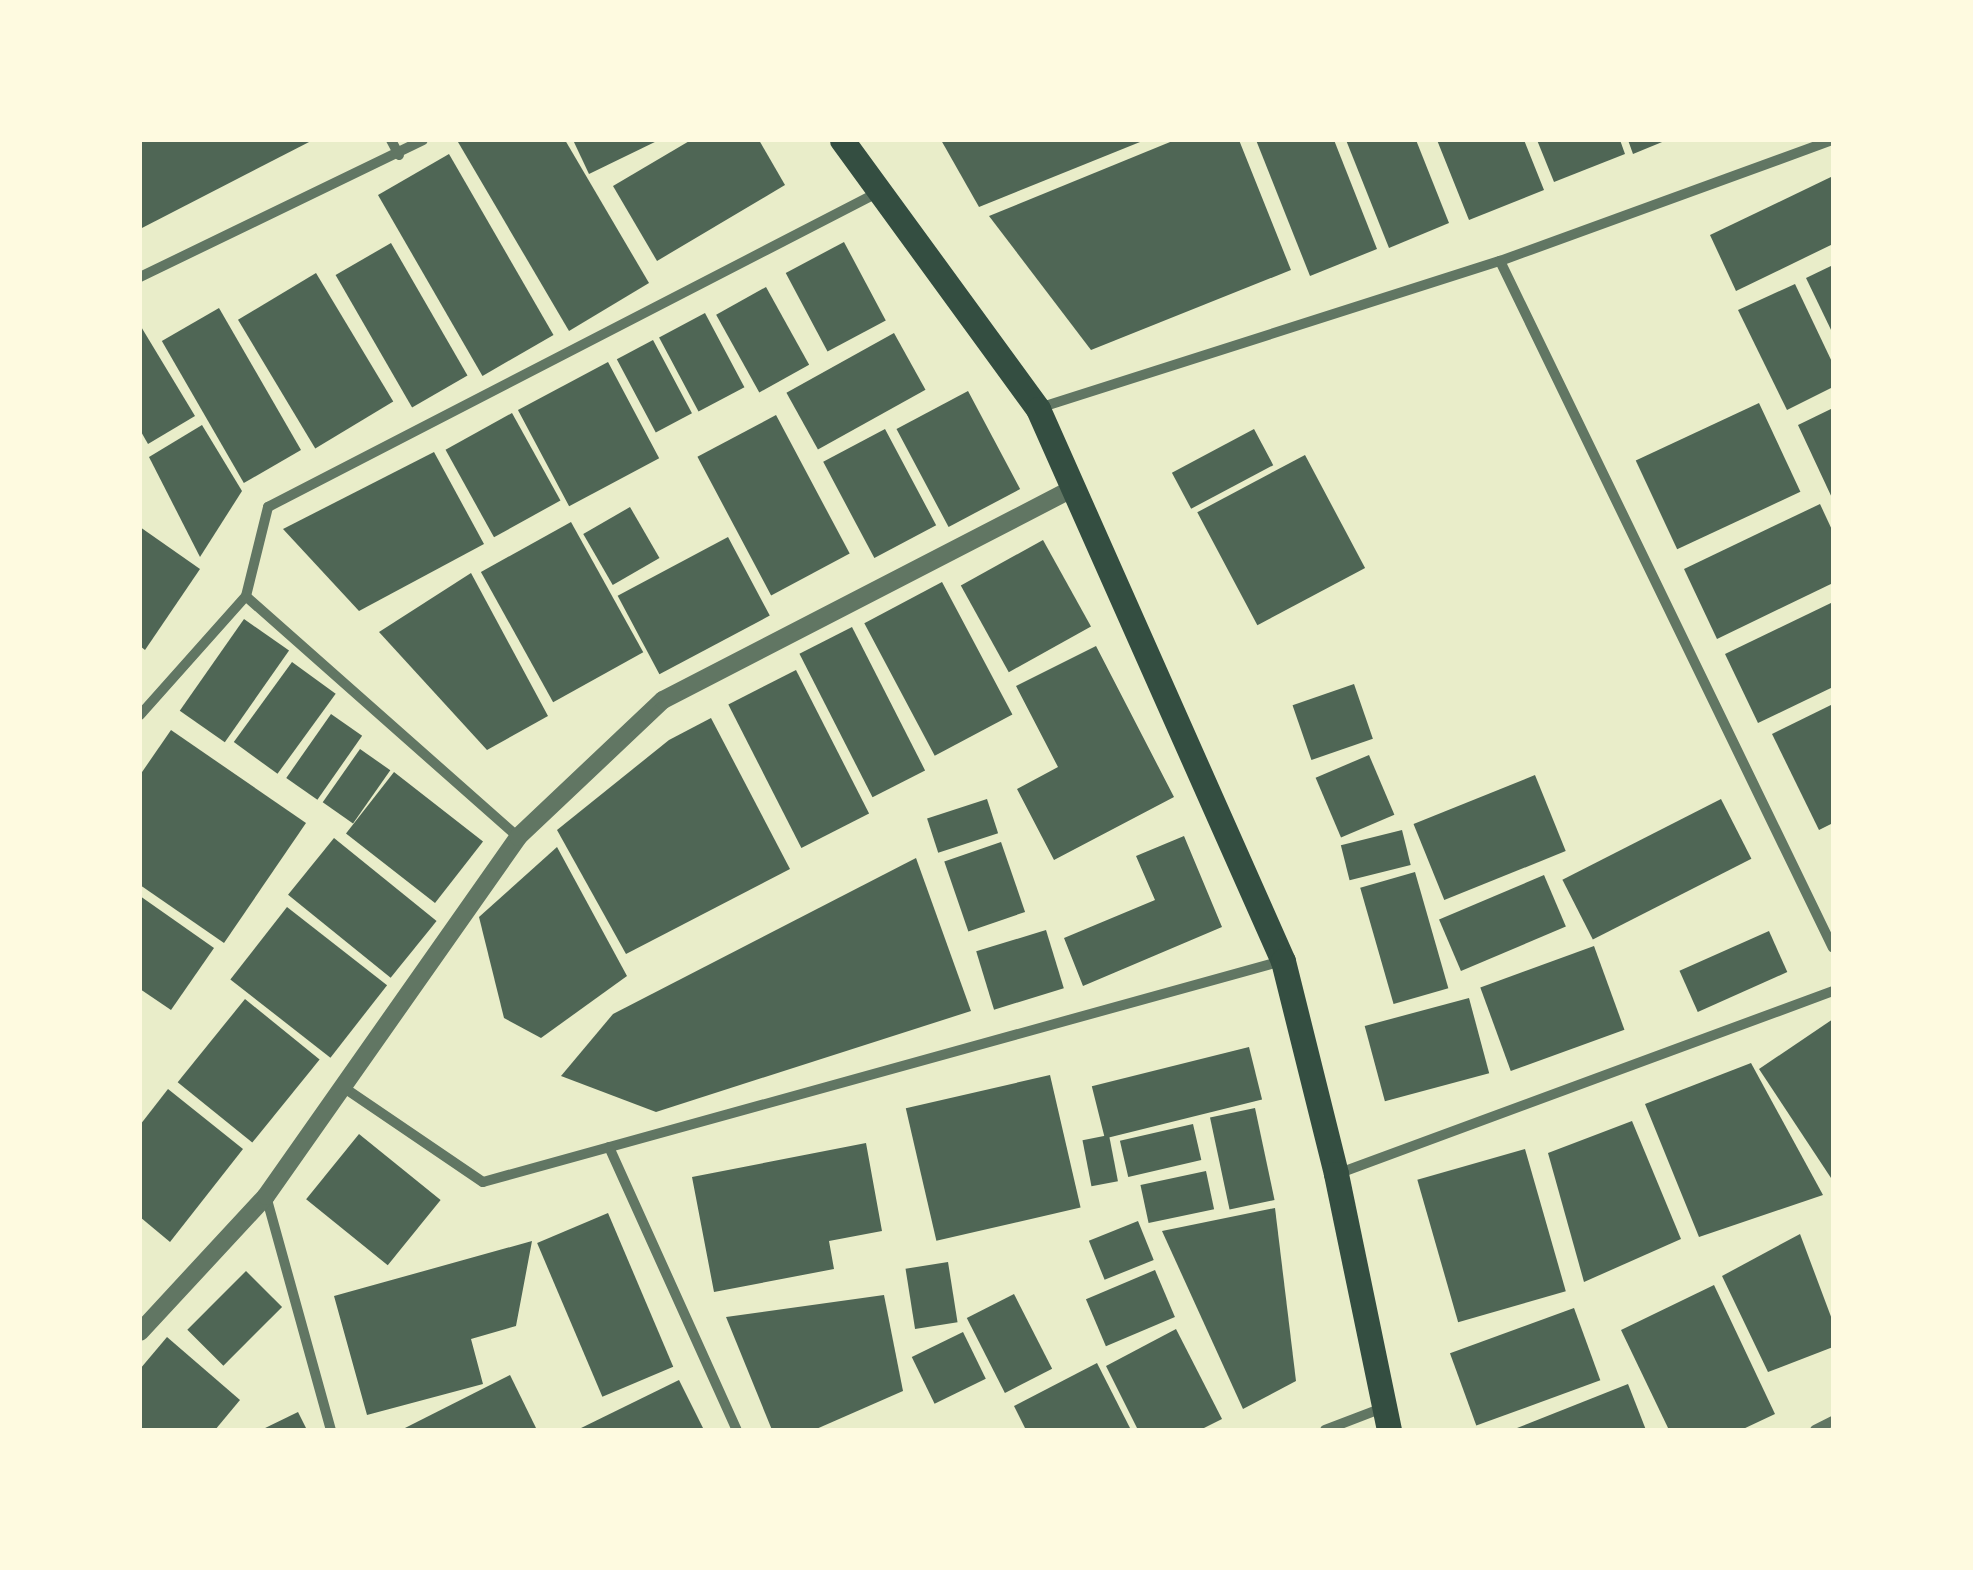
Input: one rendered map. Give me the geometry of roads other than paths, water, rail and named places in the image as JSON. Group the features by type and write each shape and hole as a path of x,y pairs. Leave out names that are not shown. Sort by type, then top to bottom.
{"main road":[{"path":"842,140 1038,409 1283,961 1336,1174 1384,1419"}],"street":[{"path":"391,140 399,155"},
{"path":"140,277 399,155 423,140"},
{"path":"1038,409 1500,260 1833,140"},
{"path":"140,715 246,596 268,507 877,193"},
{"path":"1500,260 1833,948"},
{"path":"140,1332 266,1196 518,836 663,700 1074,488"},
{"path":"246,596 518,836"},
{"path":"343,1087 483,1182 1283,961"},
{"path":"1336,1174 1833,992"},
{"path":"608,1147 737,1430"},
{"path":"266,1196 331,1430"},
{"path":"1326,1430 1384,1419"},
{"path":"1815,1430 1833,1422"}]}
